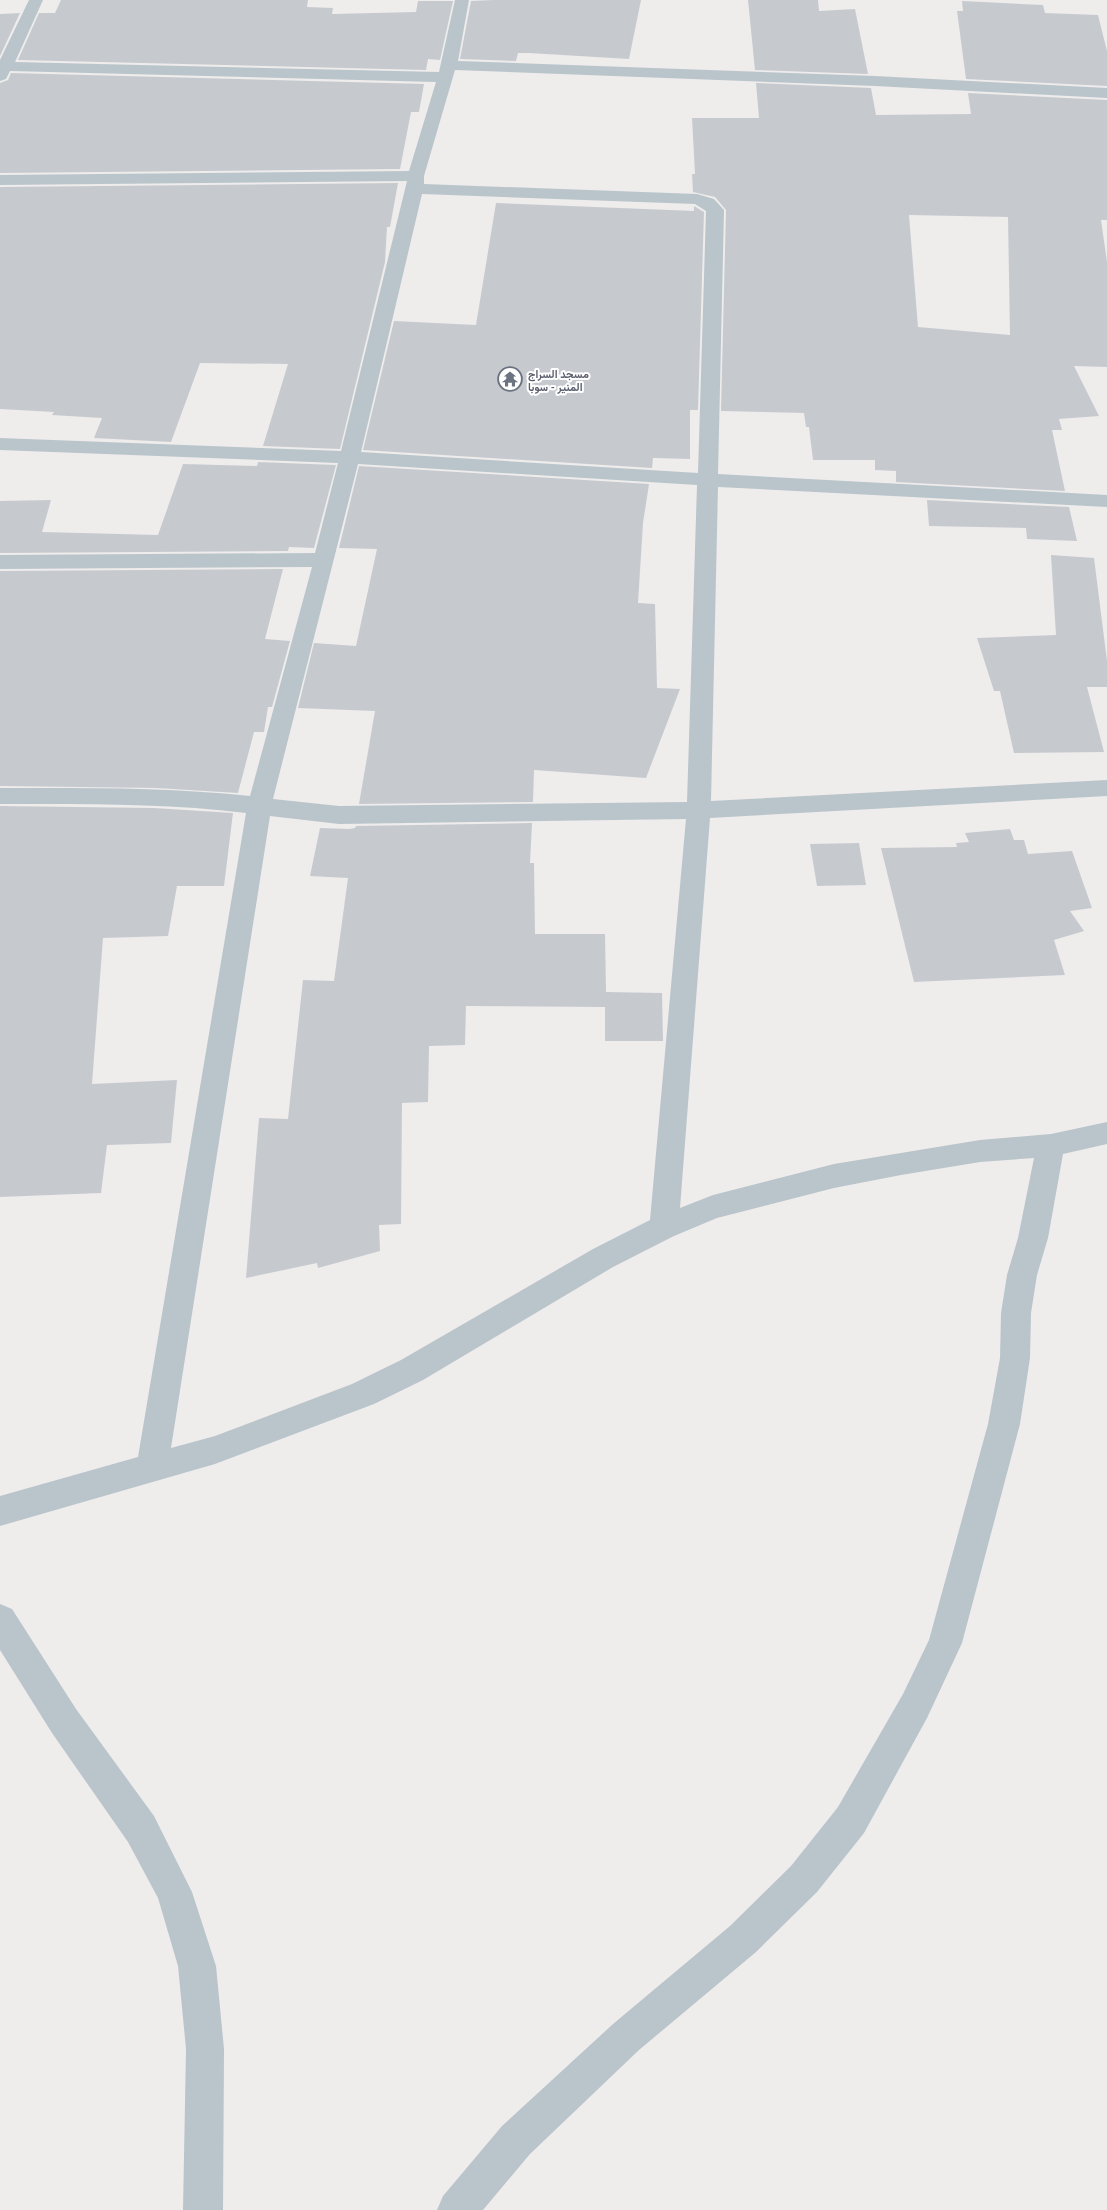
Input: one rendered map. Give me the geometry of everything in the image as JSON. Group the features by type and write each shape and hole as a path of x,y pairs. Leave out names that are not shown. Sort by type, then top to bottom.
{"street":[{"path":"36,0 2,70 446,71 875,81 1107,93"},
{"path":"152,1467 260,804 324,560 415,183 446,71 462,0"},
{"path":"0,180 415,183 697,199 708,203 715,210 699,810 664,1227"},
{"path":"0,444 348,457 709,480 1107,501"},
{"path":"0,562 324,560"},
{"path":"0,796 88,796 209,800 260,804 338,815 699,810 1107,788"},
{"path":"0,1511 215,1450 371,1390 412,1370 603,1258 664,1227 713,1207 834,1176 901,1163 970,1153 1051,1145 1107,1133"},
{"path":"457,2210 516,2140 626,2037 743,1939 804,1879 851,1820 915,1706 946,1642 1004,1424 1015,1358 1016,1313 1020,1284 1033,1238 1051,1145"},
{"path":"0,1620 60,1714 141,1829 174,1892 197,1966 205,2049 202,2210"}],"building":[{"path":"61,0 308,0 307,7 333,8 332,14 416,12 418,1 453,1 440,60 428,59 426,70 18,60 39,13 55,13"},
{"path":"641,0 629,59 518,53 516,61 460,59 471,1"},
{"path":"748,0 818,0 819,11 855,9 868,74 755,70"},
{"path":"962,1 1043,5 1045,13 1098,15 1107,51 1107,86 966,79 957,11 963,11"},
{"path":"20,13 0,56 0,14"},
{"path":"11,73 424,84 419,112 411,112 400,169 0,173 0,83 8,80"},
{"path":"756,83 871,88 876,115 971,114 968,93 1107,100 1107,220 1101,220 1107,262 1107,367 1074,366 1099,416 1059,419 1062,430 1052,430 1065,491 896,482 896,471 875,470 875,460 813,460 809,427 806,427 804,413 721,411 726,210 715,197 693,192 692,174 695,174 692,118 759,118","holes":["909,215 1008,217 1010,335 918,327"]},
{"path":"398,183 390,227 387,227 385,262 340,449 263,446 288,364 200,363 171,442 94,438 102,418 52,415 54,412 0,409 0,187"},
{"path":"496,203 694,211 694,206 704,212 698,410 690,410 690,459 653,458 652,468 363,450 394,321 476,325"},
{"path":"258,462 336,465 314,548 289,547 288,551 0,553 0,501 51,500 42,532 158,535 183,464 257,466"},
{"path":"359,466 649,484 643,523 638,603 655,604 657,688 680,689 646,778 534,770 533,802 359,804 375,711 298,708 314,643 356,646 377,549 339,548"},
{"path":"927,500 1069,507 1077,541 1027,539 1026,528 929,526"},
{"path":"1051,555 1094,558 1107,661 1107,687 1087,687 1104,752 1014,753 1000,691 994,691 977,638 1056,635"},
{"path":"283,569 265,639 290,641 272,707 268,707 264,732 254,732 238,793 156,788 0,786 0,571"},
{"path":"0,806 154,808 233,813 224,886 177,886 168,936 103,938 92,1084 177,1080 171,1143 107,1145 101,1193 0,1197"},
{"path":"532,823 530,863 534,863 535,934 605,934 606,992 662,993 663,1041 605,1041 605,1007 466,1006 465,1045 429,1046 428,1102 402,1103 401,1224 379,1225 380,1251 318,1268 317,1263 246,1278 259,1118 288,1119 303,980 334,981 348,878 310,876 320,828 349,829 356,826"},
{"path":"1010,829 1014,840 1024,840 1028,854 1072,851 1092,908 1070,911 1084,931 1054,940 1065,975 914,982 881,848 957,847 956,843 969,842 965,833"},
{"path":"859,843 866,885 817,886 810,844"}],"place":[{"name":"مسجد السراج المنير - سوبا","path":"510,379"}]}
